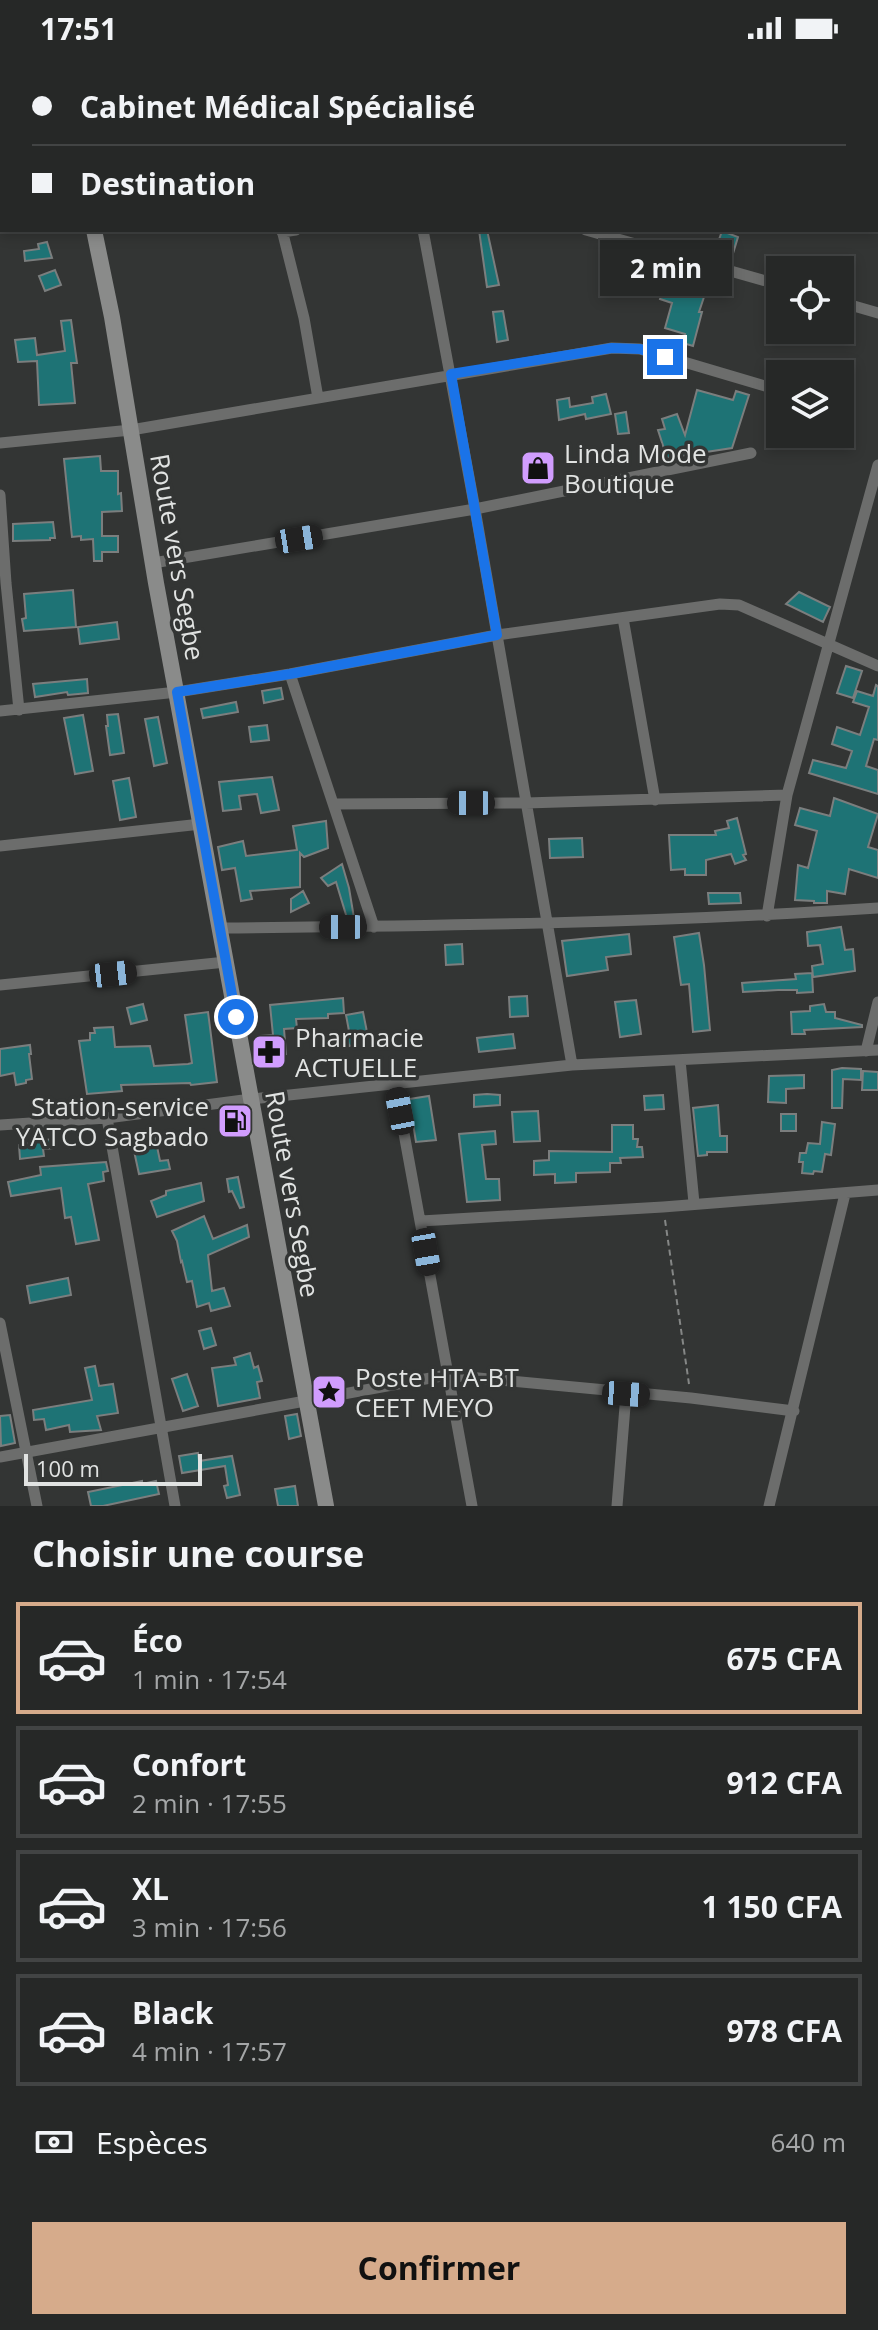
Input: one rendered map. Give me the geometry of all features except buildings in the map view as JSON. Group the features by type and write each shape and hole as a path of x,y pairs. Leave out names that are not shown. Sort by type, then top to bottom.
{"main road":[{"name":"Route vers Segbe","path":"94,232 326,1506"}],"street":[{"path":"282,232 304,318 318,398"},
{"path":"423,232 572,1065"},
{"path":"593,232 766,281"},
{"path":"854,306 878,313"},
{"path":"0,443 131,430 626,347 765,386"},
{"path":"153,563 475,509 751,453"},
{"path":"767,916 787,795 878,465"},
{"path":"0,495 3,583 19,710"},
{"path":"0,711 177,692 497,635 720,604 735,604 878,666"},
{"path":"623,618 655,800"},
{"path":"290,674 374,927"},
{"path":"334,804 526,803 787,795"},
{"path":"0,846 201,824"},
{"path":"220,928 547,923 767,916 878,908"},
{"path":"0,985 226,962"},
{"path":"0,1125 107,1118 251,1099 572,1065 872,1050 878,1002"},
{"path":"680,1060 694,1203"},
{"path":"395,1084 472,1506"},
{"path":"107,1118 175,1506"},
{"path":"421,1221 663,1207 878,1190"},
{"path":"769,1506 845,1194"},
{"path":"0,1325 37,1506"},
{"path":"0,1457 447,1375 794,1411"},
{"path":"617,1506 626,1394"}],"path":[{"path":"663,1207 691,1398"}],"place":[{"name":"Linda Mode Boutique","path":"538,468"},
{"name":"Pharmacie ACTUELLE","path":"269,1052"},
{"name":"Station-service YATCO Sagbado","path":"235,1121"},
{"name":"Poste HTA-BT CEET MEYO","path":"329,1392"}],"route":[{"path":"236,1017 177,692 497,635 451,374 612,348 640,349 665,357"}]}
